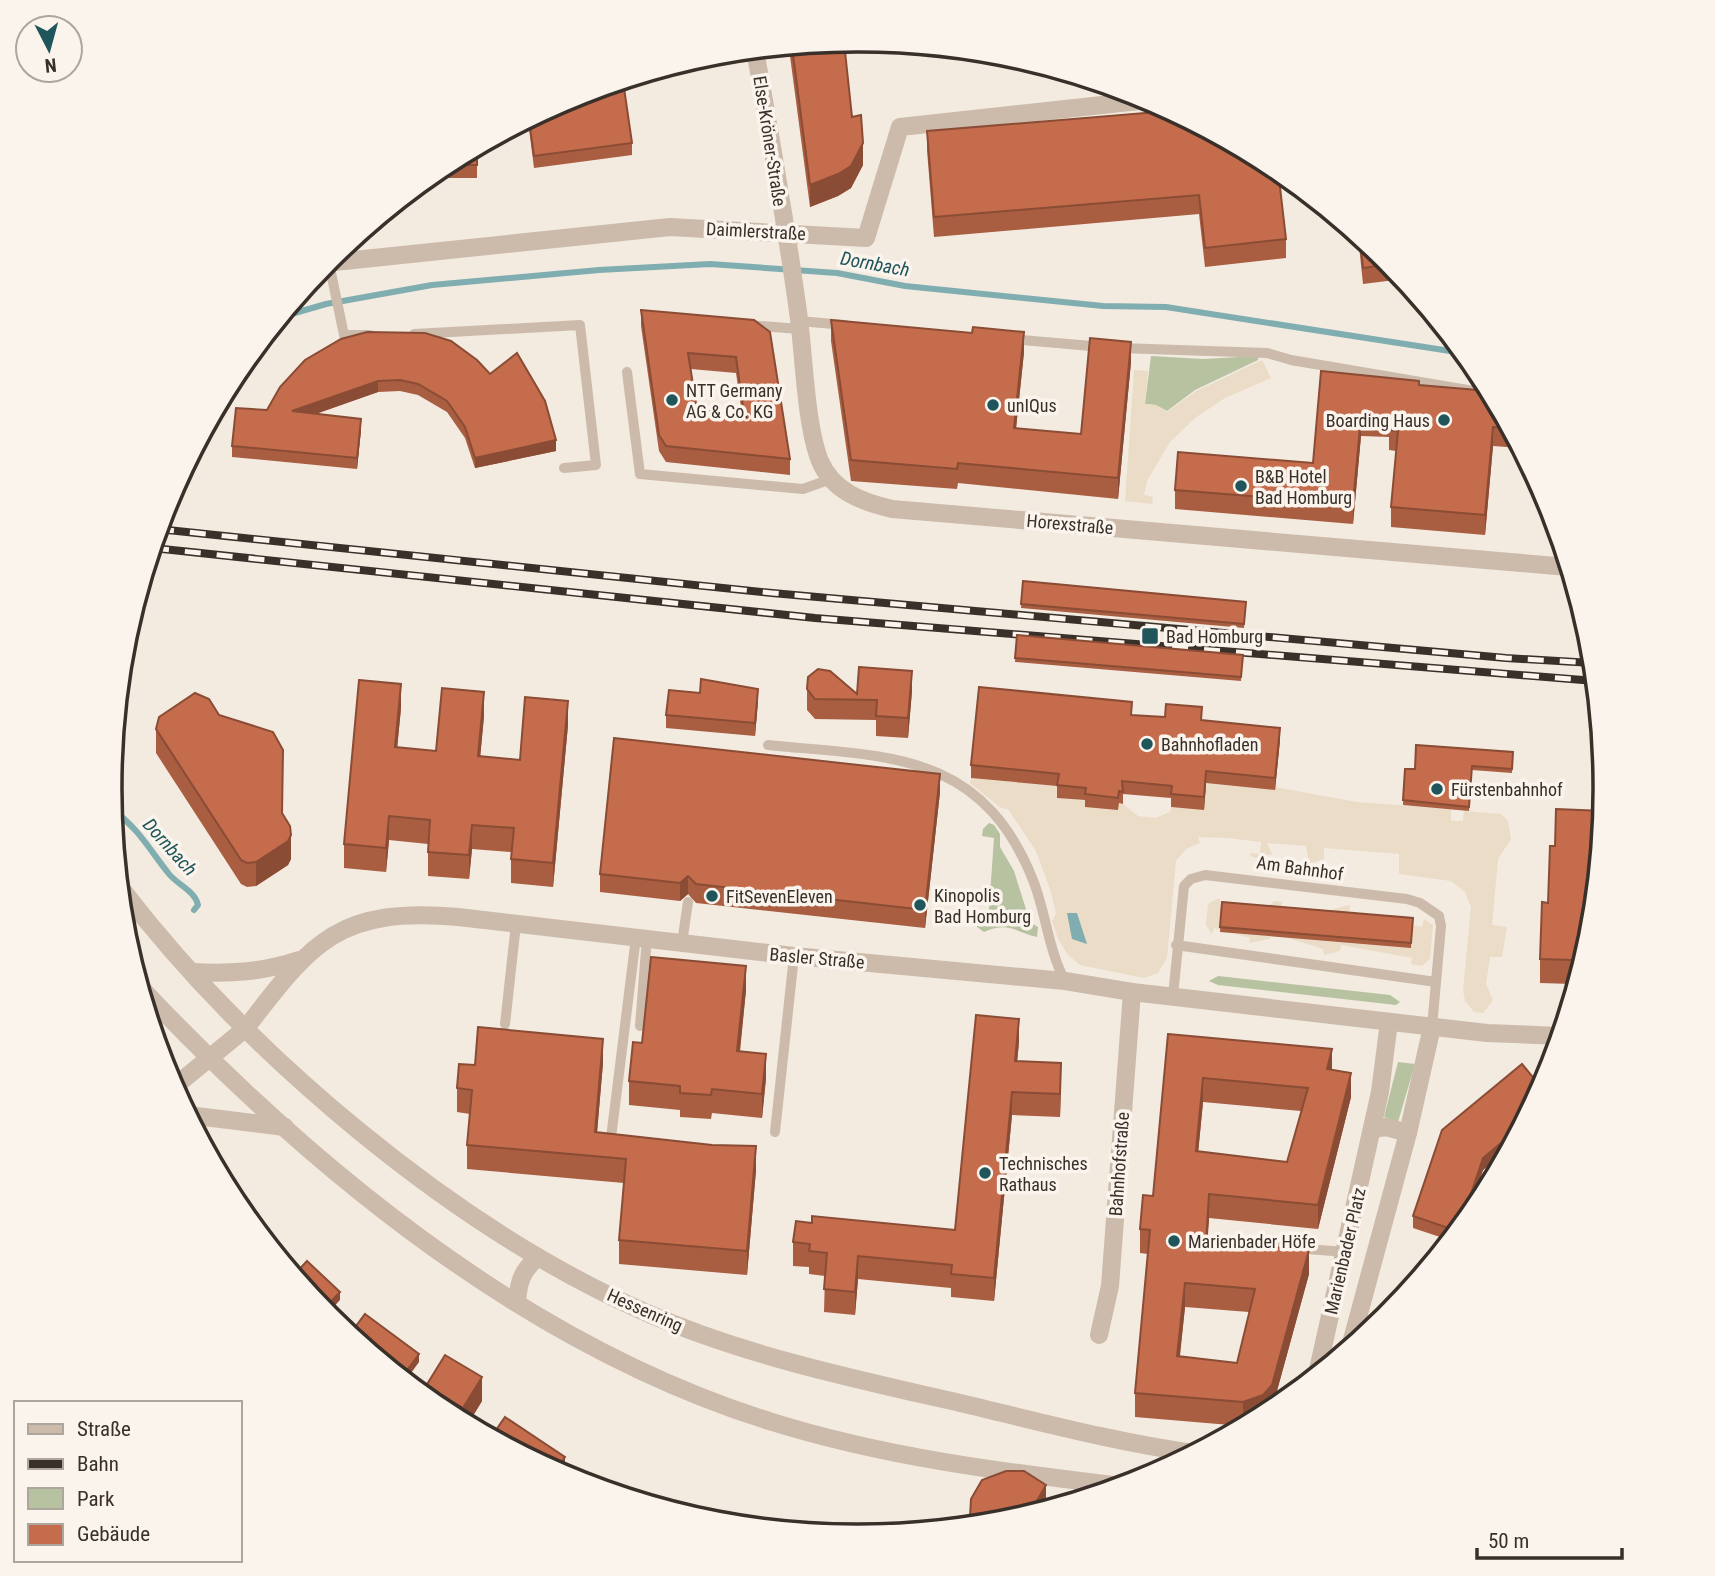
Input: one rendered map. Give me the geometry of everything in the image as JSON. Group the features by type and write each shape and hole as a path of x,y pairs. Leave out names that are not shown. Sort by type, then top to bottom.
{"street":[{"name":"Else-Kröner-Straße","path":"757,60 785,232"},
{"name":"Daimlerstraße","path":"344,261 670,227 866,237 900,127 1124,103"},
{"path":"785,232 814,431 820,461 831,479"},
{"name":"Horexstraße","path":"831,479 858,499 892,509 1558,566"},
{"name":"Hessenring","path":"131,899 246,1028 390,1156 538,1257 646,1313 751,1350 951,1401 1123,1440 1179,1450"},
{"name":"Basler Straße","path":"183,1080 246,1028 299,960 330,937 381,918 427,915 794,956 1065,981 1132,992 1173,988 1389,1022 1550,1035"},
{"path":"193,972 236,974 271,969 299,960"},
{"name":"Bahnhofstraße","path":"1099,1335 1110,1286 1132,992"},
{"path":"154,1001 211,1059 285,1127 395,1219 517,1301 671,1385 770,1422 892,1452 980,1468 1097,1483"},
{"name":"Marienbader Platz","path":"1320,1359 1372,1129 1389,1022"},
{"name":"Marienbader Platz","path":"1355,1329 1408,1133 1432,1027"},
{"path":"200,1116 285,1127"},
{"path":"1372,1129 1386,1127 1408,1133"},
{"path":"517,1301 519,1280 524,1269 538,1257"}],"lane":[{"path":"330,276 344,335 384,334"},
{"path":"735,324 861,326"},
{"path":"397,334 580,325 596,466 564,468"},
{"path":"994,337 1143,350 1267,353 1477,391"},
{"path":"627,372 640,474 803,489 831,479"},
{"path":"768,745 896,758 951,778 980,799 1021,854 1041,902 1052,954 1065,981"},
{"name":"Am Bahnhof","path":"1173,988 1184,886 1191,879 1205,875 1407,899 1420,903 1439,916 1436,982"},
{"path":"682,943 688,902"},
{"path":"505,1024 516,924"},
{"path":"640,1026 642,938"},
{"path":"622,1150 609,1149 642,938"},
{"path":"1176,945 1436,982 1432,1027"},
{"path":"775,1132 794,956"},
{"path":"1233,1243 1345,1252"}],"green space":[{"path":"1151,356 1203,359 1258,356 1258,360 1195,390 1167,411 1156,405 1145,404"},
{"path":"989,823 994,825 1000,834 1000,847 1014,871 1030,922 1038,927 1037,937 1006,927 984,932 977,927 976,923 988,924 994,838 982,836 983,829"},
{"path":"1218,976 1390,995 1400,1002 1396,1005 1218,985 1209,981"},
{"path":"1398,1062 1415,1064 1398,1122 1384,1117"}],"shaded area":[{"path":"1262,360 1271,378 1225,398 1195,418 1170,442 1147,481 1144,495 1153,497 1152,504 1125,501 1134,370 1148,371 1145,404 1156,405 1167,412 1196,391"},
{"path":"971,778 1059,786 1058,798 1123,804 1138,816 1155,818 1170,812 1171,807 1204,809 1206,783 1274,790 1275,787 1356,802 1451,809 1451,821 1463,821 1464,811 1501,814 1508,821 1511,839 1498,859 1492,925 1507,927 1502,957 1490,957 1486,984 1493,1000 1483,1013 1474,1012 1465,1001 1463,990 1471,907 1465,892 1451,881 1399,874 1399,854 1324,848 1324,859 1309,864 1306,846 1267,843 1272,854 1256,858 1250,856 1251,853 1260,854 1261,842 1227,838 1198,837 1200,843 1186,849 1176,861 1167,958 1158,973 1144,978 1080,965 1068,955 1058,939 1052,921 1056,914 1051,892 1036,851 1008,809 1001,808 970,783"},
{"path":"1220,899 1220,907 1256,914 1275,901 1282,902 1281,908 1330,917 1331,910 1350,905 1349,913 1422,927 1424,919 1433,925 1430,959 1422,966 1411,964 1412,958 1341,945 1340,951 1324,955 1323,949 1272,933 1269,939 1249,943 1250,938 1214,928 1212,934 1206,925 1208,904"}],"water":[{"path":"1067,913 1077,913 1087,944 1072,939"}],"building":[{"path":"845,53 852,117 861,115 863,143 851,166 810,185 793,56"},
{"path":"624,91 632,143 534,156 530,129 576,108"},
{"path":"1149,113 1225,151 1280,186 1286,239 1205,248 1199,195 934,217 927,131"},
{"path":"1361,253 1376,266 1363,268"},
{"name":"NTT Germany AG & Co. KG","path":"641,310 754,320 770,332 790,459 666,446 659,435","holes":["688,353 736,357 744,414 697,410"]},
{"path":"831,320 972,333 973,327 1024,332 1014,428 1081,434 1090,338 1131,342 1118,478 958,463 957,469 851,460"},
{"path":"367,332 425,333 451,341 477,360 490,374 517,353 545,401 556,440 475,458 465,427 447,401 418,384 400,380 378,381 292,411 361,419 357,458 232,446 236,408 267,410 280,387 305,360 341,339"},
{"path":"1321,371 1476,390 1498,427 1493,427 1485,515 1391,507 1398,431 1389,430 1390,418 1361,416 1353,504 1175,490 1178,452 1313,463"},
{"path":"1023,581 1246,602 1244,624 1021,604"},
{"path":"1017,635 1243,655 1241,677 1015,658"},
{"path":"859,667 912,671 908,718 876,716 877,700 815,699 807,689 808,677 818,669 830,671 857,694"},
{"path":"701,679 758,689 755,723 666,715 669,690 700,693"},
{"path":"359,680 401,684 395,747 436,751 442,688 484,692 478,756 520,760 525,697 568,701 553,863 511,859 514,828 472,825 469,855 428,852 430,820 389,816 386,848 344,844"},
{"path":"979,687 1132,702 1131,715 1165,717 1166,704 1202,707 1201,720 1280,728 1275,778 1206,771 1204,797 1171,794 1172,786 1122,781 1123,792 1119,791 1118,798 1085,794 1086,788 1057,785 1059,774 971,765"},
{"path":"195,693 209,699 219,715 273,732 283,750 282,813 290,826 291,835 288,841 256,862 247,863 241,860 156,729 159,717"},
{"path":"614,738 940,774 925,910 696,884 688,876 680,883 600,874"},
{"name":"Fürstenbahnhof","path":"1416,745 1513,752 1512,769 1472,766 1469,807 1403,800 1405,769 1415,769"},
{"path":"1556,809 1592,811 1587,884 1572,961 1540,959 1542,902 1548,903 1550,846 1555,846"},
{"path":"1222,902 1413,918 1411,943 1220,927"},
{"path":"651,957 746,966 737,1051 766,1054 762,1094 712,1089 711,1095 680,1093 680,1086 629,1081 633,1042 642,1043"},
{"name":"Technisches Rathaus","path":"976,1015 1019,1019 1015,1061 1061,1063 1060,1094 1012,1092 994,1278 951,1274 952,1265 858,1256 855,1292 824,1289 827,1253 809,1251 810,1244 793,1242 796,1221 812,1223 812,1216 955,1230"},
{"path":"478,1027 603,1039 595,1132 712,1145 756,1146 747,1251 619,1240 626,1159 467,1145 472,1090 457,1088 459,1064 475,1065"},
{"name":"Marienbader Höfe","path":"1168,1034 1332,1049 1327,1069 1351,1073 1318,1205 1209,1194 1206,1242 1309,1250 1272,1385 1263,1395 1243,1402 1135,1393 1150,1230 1140,1229 1143,1195 1153,1196","holes":["1203,1078 1308,1088 1287,1162 1196,1151","1185,1283 1255,1289 1237,1363 1177,1356"]},
{"path":"1522,1064 1533,1077 1501,1143 1483,1158 1471,1194 1447,1228 1413,1216 1442,1130"},
{"path":"307,1261 340,1292 331,1301 301,1268"},
{"path":"365,1314 419,1354 407,1370 356,1326"},
{"path":"445,1355 482,1377 463,1408 427,1384"},
{"path":"505,1417 565,1457 562,1462 497,1429"},
{"path":"1006,1471 1024,1471 1046,1485 1037,1501 970,1514 971,1499 982,1480"}],"waterway":[{"name":"Dornbach","path":"297,312 326,304 432,285 599,270 710,264 837,273 905,286 1103,306 1166,307 1449,351"},
{"name":"Dornbach","path":"123,819 137,832 169,874 193,896 198,905 194,910"}],"railway":[{"path":"169,530 772,593 1506,658 1582,662"},
{"path":"162,549 815,618 1585,680"}],"place":[{"name":"NTT Germany AG & Co. KG","path":"672,400"},
{"name":"unIQus","path":"993,405"},
{"name":"Boarding Haus","path":"1444,420"},
{"name":"B&B Hotel Bad Homburg","path":"1241,486"},
{"name":"Bad Homburg","path":"1150,636"},
{"name":"Bahnhofladen","path":"1147,744"},
{"name":"Fürstenbahnhof","path":"1437,789"},
{"name":"FitSevenEleven","path":"712,896"},
{"name":"Kinopolis Bad Homburg","path":"920,905"},
{"name":"Technisches Rathaus","path":"985,1173"},
{"name":"Marienbader Höfe","path":"1174,1241"}]}
